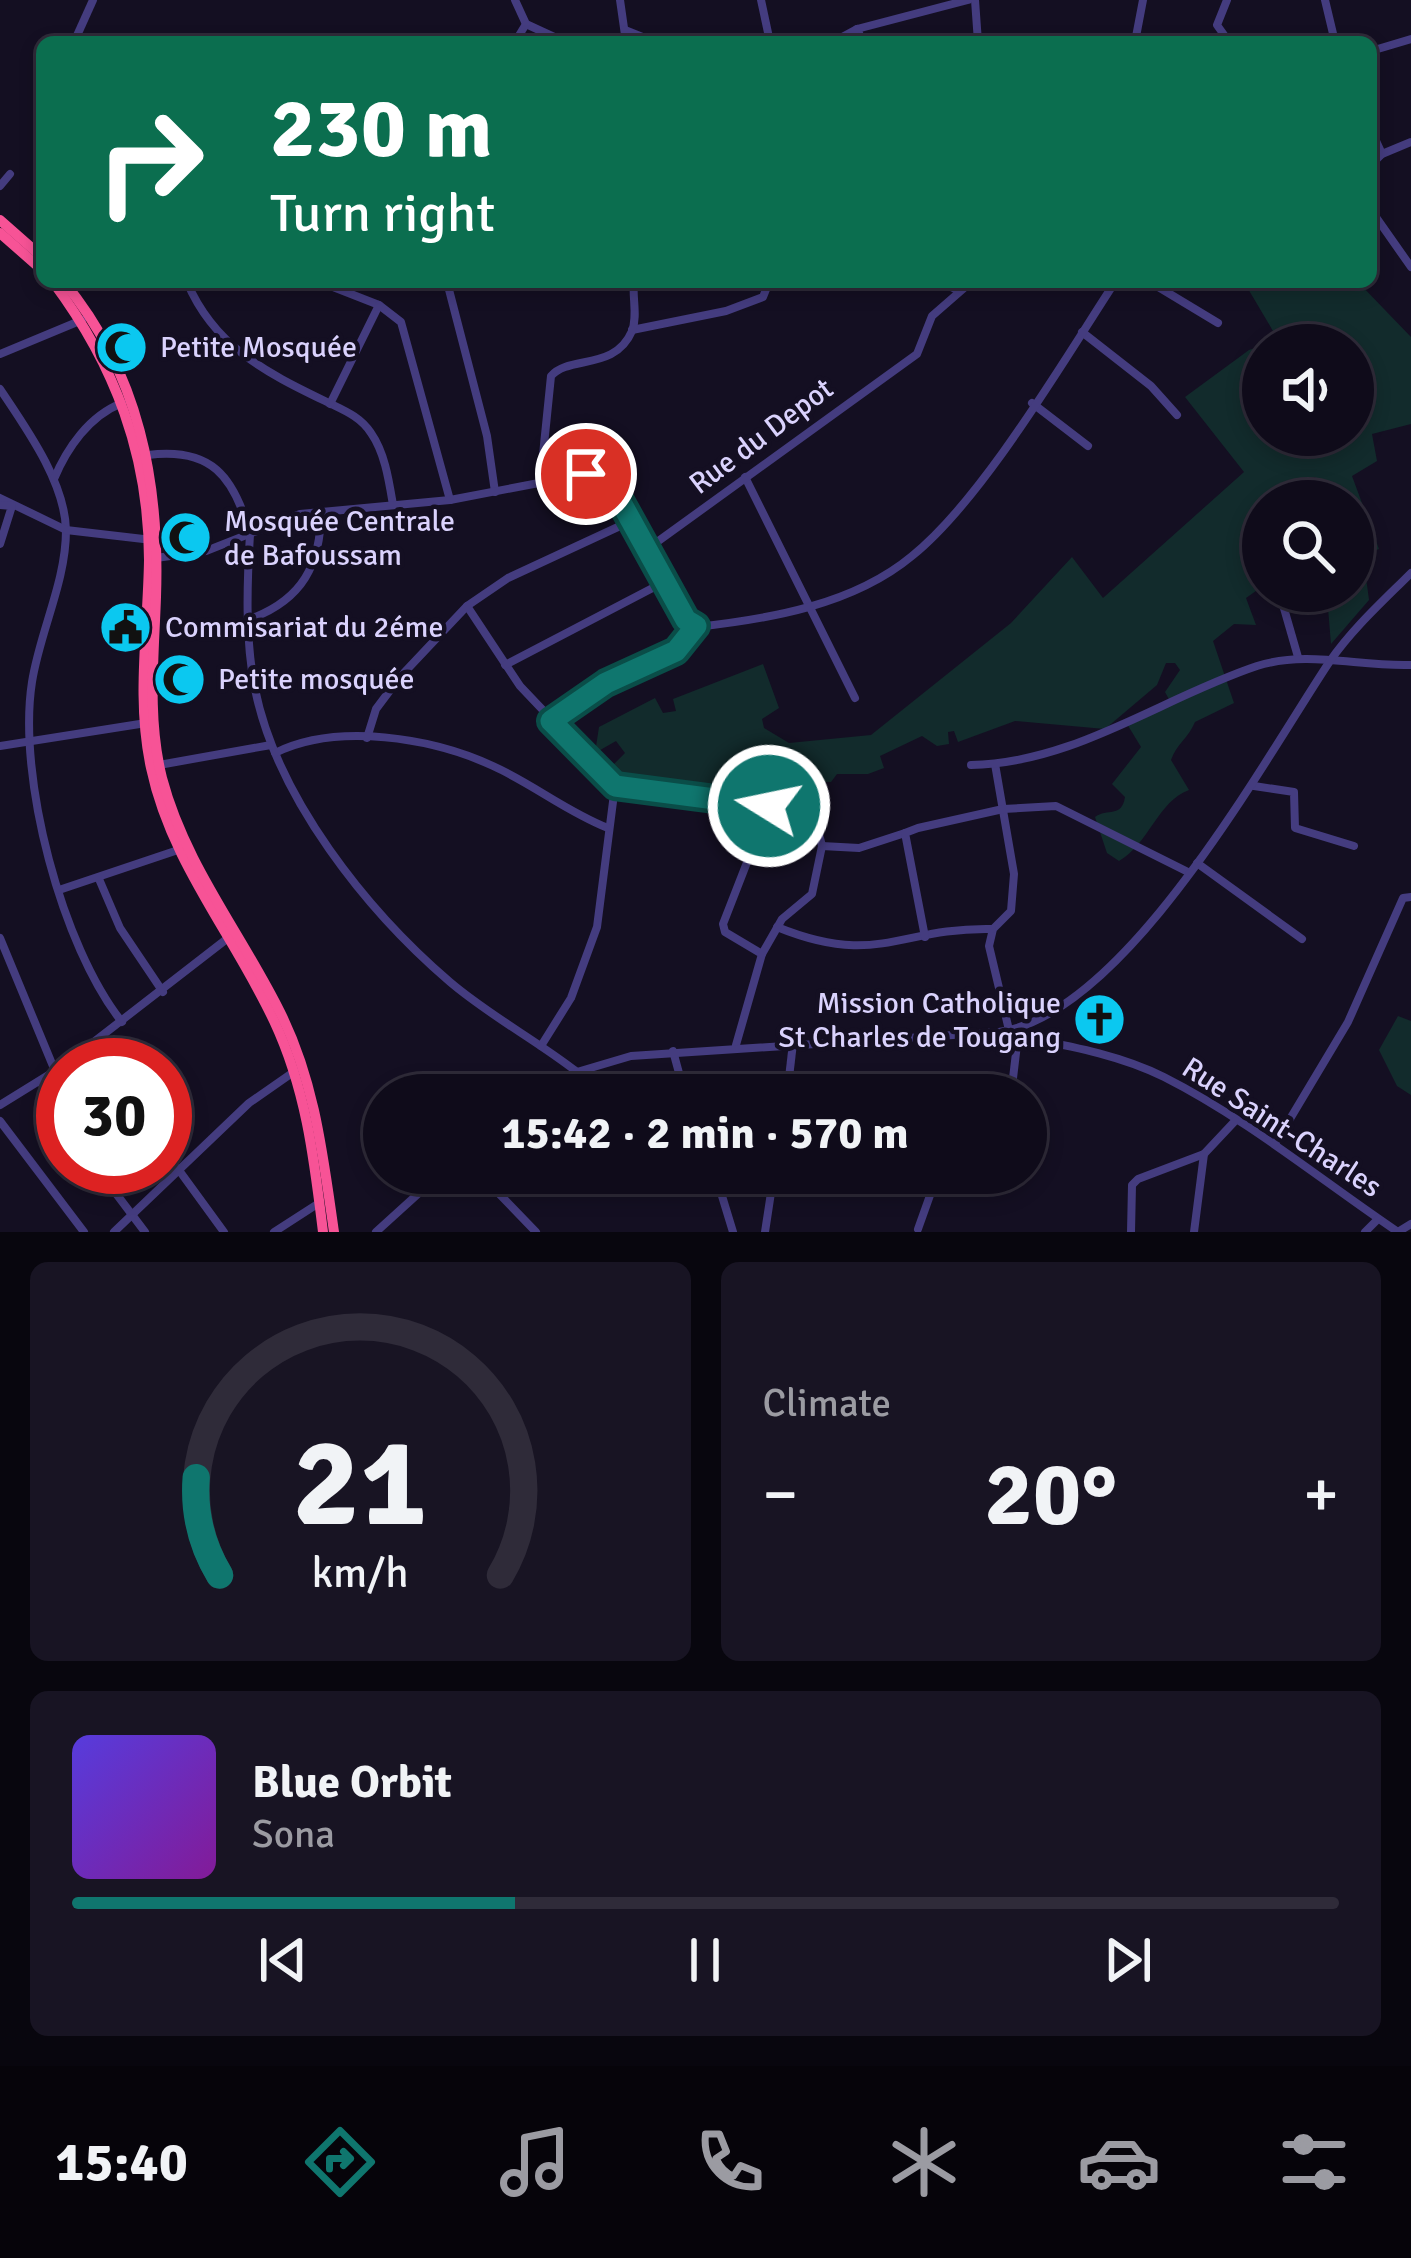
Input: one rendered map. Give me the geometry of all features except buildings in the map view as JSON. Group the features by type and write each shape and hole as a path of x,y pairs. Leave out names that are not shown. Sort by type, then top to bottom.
{"highway":[{"path":"0,220 36,263"},
{"path":"0,232 36,254"},
{"path":"58,288 85,318"},
{"path":"68,288 127,401 148,454 153,558 149,723 154,781 178,850 232,936"},
{"path":"127,401 152,540"},
{"path":"149,723 186,846 277,1016 300,1072 334,1232"},
{"path":"323,1232 325,1203"}],"street":[{"path":"77,36 93,0"},
{"path":"515,0 526,24 552,36"},
{"path":"620,0 625,36"},
{"path":"761,0 769,36"},
{"path":"844,36 971,0 978,36"},
{"path":"1136,36 1143,0"},
{"path":"1225,36 1217,25 1227,0"},
{"path":"1325,0 1334,36"},
{"path":"519,36 526,24"},
{"path":"623,29 640,36"},
{"path":"857,29 860,36"},
{"path":"1377,49 1411,39"},
{"path":"1377,159 1411,142"},
{"path":"0,186 10,174"},
{"path":"1377,219 1411,267"},
{"path":"190,288 207,322 228,345 268,373 348,411 372,434 393,505"},
{"path":"336,288 379,305 404,329 450,500"},
{"path":"449,288 482,414 495,492"},
{"path":"632,330 634,288"},
{"path":"540,484 553,372 604,359 632,330 726,311 763,297 767,288"},
{"path":"953,288 959,291"},
{"name":"Rue du Depot","path":"645,540 667,537 917,354 932,316 963,288"},
{"path":"153,558 206,551 322,511 450,500 594,474 608,482 633,520 686,620 696,626 766,620 809,606 910,559 942,528 1111,288"},
{"path":"1160,288 1218,322"},
{"path":"330,404 379,305"},
{"path":"0,354 85,318"},
{"path":"1082,332 1151,386 1177,415"},
{"path":"0,389 54,481 66,530 59,580 32,680 29,762 59,890 86,968 122,1022"},
{"path":"54,481 72,445 102,414 127,401"},
{"path":"1032,403 1088,446"},
{"path":"148,454 188,451 214,466 235,494 250,534 249,620 255,691 273,749 324,836 410,943 463,992 577,1072"},
{"path":"745,476 855,698"},
{"path":"0,501 66,530 152,540"},
{"path":"0,544 12,506"},
{"path":"249,620 289,600 305,584 321,542 322,511"},
{"path":"367,738 376,709 400,677 467,606 508,578 633,520"},
{"path":"574,1074 604,1061 673,1051 1009,1033 1055,1008 1107,967 1197,863 1253,786 1331,660 1411,573"},
{"path":"505,665 665,580"},
{"path":"467,606 505,665 551,721 615,786 769,806 815,818 822,846 812,894 777,927 762,954 736,1046"},
{"path":"1285,612 1298,657"},
{"path":"551,721 606,683 676,651 696,626"},
{"path":"971,764 1044,755 1256,667 1298,657 1411,665"},
{"path":"0,746 149,723"},
{"path":"159,765 315,740 367,738 470,755 608,828"},
{"path":"995,764 1014,874 1011,911 992,929 989,946 1009,1033 1010,1074"},
{"path":"541,1046 586,965 600,908 615,786"},
{"path":"1253,786 1294,792 1295,828 1354,846"},
{"path":"762,954 725,932 723,924 769,806"},
{"path":"822,846 859,848 1003,809 1056,806 1188,872"},
{"path":"905,833 925,937"},
{"path":"59,890 178,850"},
{"path":"1197,863 1302,939"},
{"path":"99,879 120,928 164,993"},
{"path":"1275,1144 1348,1022 1403,898 1411,896"},
{"path":"777,927 814,942 856,949 958,928 992,929"},
{"path":"101,1038 232,936"},
{"path":"0,938 47,1038"},
{"name":"Rue Saint-Charles","path":"1009,1033 1100,1053 1164,1077 1275,1144 1398,1232"},
{"path":"789,1074 793,1043"},
{"path":"673,1051 679,1074"},
{"path":"192,1158 249,1103 300,1072"},
{"path":"0,1105 36,1083"},
{"path":"0,1121 84,1232"},
{"path":"1131,1232 1132,1186 1138,1178 1204,1154 1235,1121"},
{"path":"1194,1232 1204,1154"},
{"path":"192,1189 224,1232"},
{"path":"116,1194 145,1232"},
{"path":"114,1232 156,1194"},
{"path":"376,1232 418,1194"},
{"path":"499,1194 536,1232"},
{"path":"721,1194 733,1232"},
{"path":"765,1232 771,1194"},
{"path":"919,1229 931,1194"},
{"path":"274,1232 325,1203"},
{"path":"1365,1232 1378,1219"},
{"path":"1398,1232 1411,1224"}],"green space":[{"path":"1248,288 1364,288 1411,337 1411,424 1374,433 1374,324 1269,324"},
{"path":"1242,355 1242,456 1374,456 1374,445 1377,461 1352,476 1353,480 1242,480 1242,612 1251,612 1256,625 1234,624 1213,641 1234,703 1195,722 1171,760 1189,790 1169,803 1119,861 1107,853 1095,817 1123,804 1125,797 1112,784 1141,747 1127,724 1171,703 1165,692 1180,670 1175,663 1166,663 1157,685 1105,729 1015,721 958,742 954,731 948,732 949,744 937,746 922,736 880,756 884,768 868,774 837,774 831,782 788,781 773,787 727,779 718,796 624,791 606,772 625,753 616,741 595,753 599,727 655,698 663,713 676,711 673,699 763,664 779,708 762,719 764,728 789,743 871,735 1011,623 1072,557 1103,598 1244,472 1185,397"},
{"path":"1328,612 1359,612 1331,644"},
{"path":"1398,1016 1411,1021 1411,1095 1397,1086 1379,1050"}],"place":[{"name":"Petite Mosquée","path":"121,347"},
{"name":"Mosquée Centrale de Bafoussam","path":"185,538"},
{"name":"Commisariat du 2éme","path":"126,627"},
{"name":"Petite mosquée","path":"179,679"},
{"name":"Mission Catholique St Charles de Tougang","path":"1100,1020"}],"route":[{"path":"586,474 601,477 613,488 686,620 696,626 676,651 606,683 551,721 615,786 655,787 769,806"}]}
